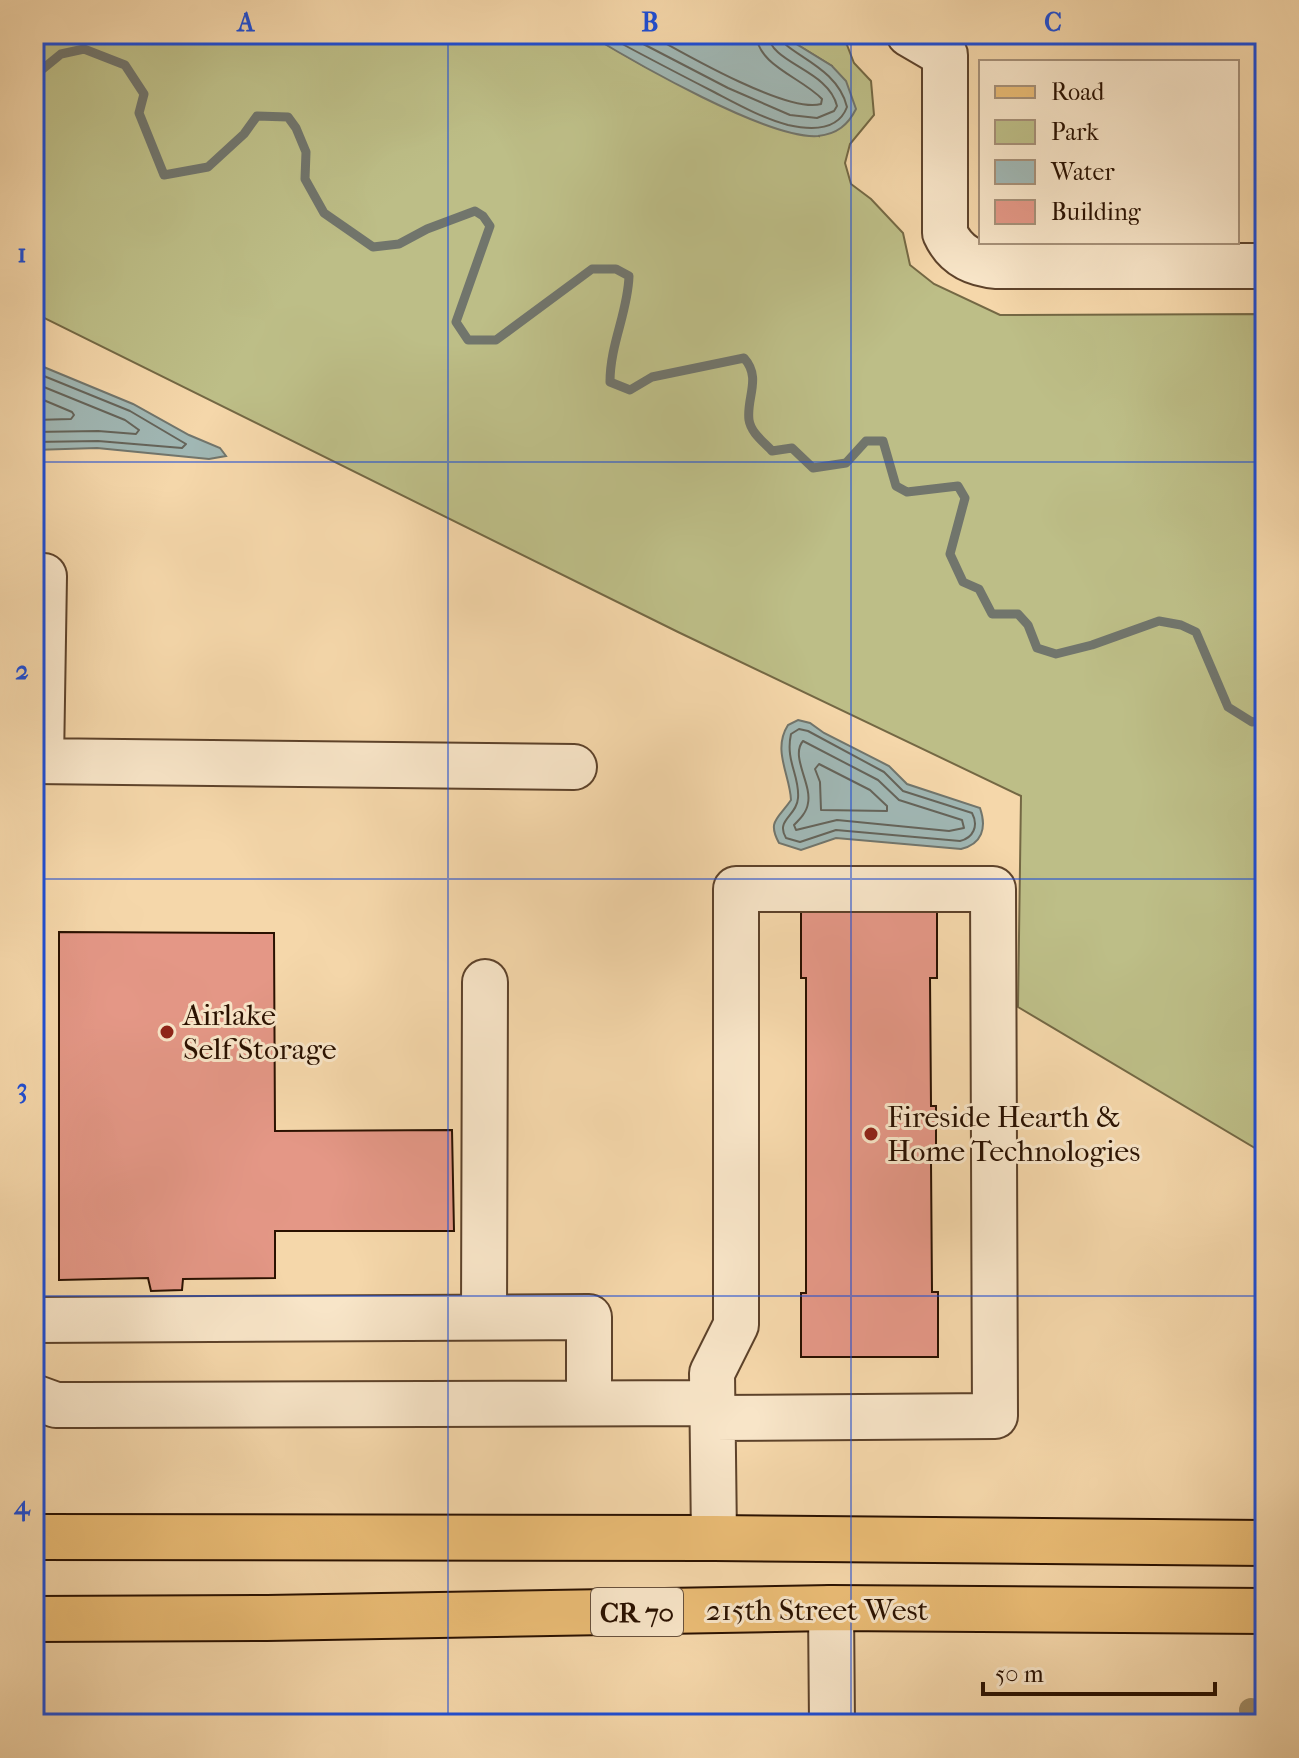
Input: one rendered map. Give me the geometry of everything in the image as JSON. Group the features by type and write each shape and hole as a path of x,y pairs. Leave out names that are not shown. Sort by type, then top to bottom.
{"main road":[{"path":"34,1537 1265,1543"},
{"path":"34,1566 190,1563 263,1537"},
{"name":"215th Street West","path":"34,1619 283,1618 831,1608 1265,1611"}],"lane":[{"path":"909,34 945,55 945,233 950,244 970,261 997,266 1265,266"},
{"path":"44,576 37,761 574,767"},
{"path":"34,1397 56,1405 589,1403 712,1410 995,1416 993,889 736,889 736,1325 712,1373 712,1410 714,1538"},
{"path":"484,1316 485,982"},
{"path":"34,1320 589,1317 589,1403"},
{"path":"831,1608 832,1724"}],"green space":[{"path":"34,34 588,34 644,66 819,136 832,66 780,34 834,34 847,45 854,63 871,81 874,115 850,144 845,163 851,184 871,199 903,233 910,265 934,284 1000,315 1265,314 1265,1154 1018,1007 1021,796 678,632 34,313"}],"water":[{"path":"588,34 780,34 832,66 846,81 856,109 836,131 818,136 796,134 768,126 702,97"},
{"path":"34,363 133,404 220,448 226,456 209,459 97,448 34,450"},
{"path":"798,720 810,723 889,766 907,784 980,808 983,828 978,839 961,849 836,838 801,850 779,843 774,825 791,800 783,762 783,734 788,725"}],"building":[{"name":"Fireside Hearth & Home Technologies","path":"801,910 937,910 937,978 930,978 931,1106 936,1106 936,1162 931,1162 932,1292 938,1292 938,1357 801,1357 801,1293 806,1293 806,978 801,978"},
{"name":"Airlake Self Storage","path":"59,932 274,933 275,1131 452,1130 454,1231 275,1231 275,1278 183,1279 182,1290 151,1291 148,1278 59,1280"}],"waterway":[{"path":"34,76 61,54 84,49 125,65 144,94 139,113 164,175 208,167 244,134 257,116 288,117 306,152 305,179 324,213 373,247 399,244 427,229 475,211 490,226 456,322 468,340 496,340 592,269 616,269 629,276 610,382 630,390 652,377 744,358 753,381 750,425 772,451 792,448 813,468 846,463 866,441 883,441 896,486 907,492 958,486 965,498 950,554 963,582 979,589 992,614 1018,614 1028,625 1037,648 1056,654 1092,645 1159,621 1181,625 1196,632 1228,707 1252,722 1265,720"}],"place":[{"name":"Airlake Self Storage","path":"167,1032"},
{"name":"Fireside Hearth & Home Technologies","path":"871,1134"}]}
